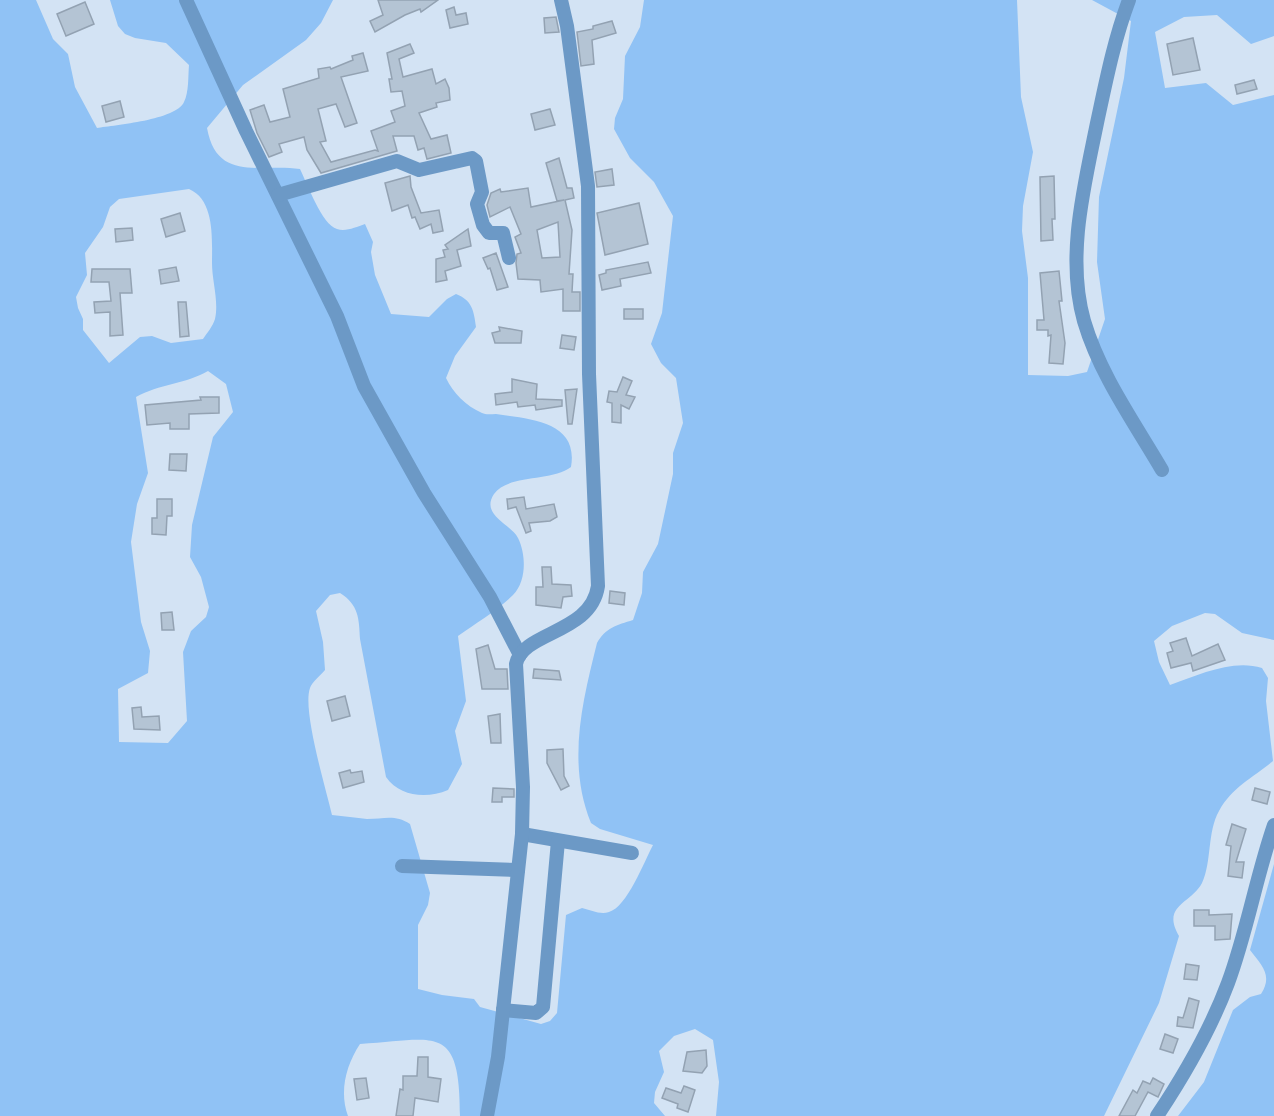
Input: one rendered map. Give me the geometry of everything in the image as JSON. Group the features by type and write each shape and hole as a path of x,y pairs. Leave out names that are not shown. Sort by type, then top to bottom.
{"street":[{"path":"186,0 338,316 364,386 385,427 490,597 520,655"},
{"path":"487,1116 503,1010 522,834 523,788 515,685 516,664 520,655 588,611 596,596 598,586 589,375 588,186 567,26 561,0"},
{"path":"1129,0 1115,37 1082,198 1077,240 1078,286 1084,320 1099,364 1162,470"},
{"path":"278,195 397,160 419,170 472,158 476,161 482,188 477,204 483,225 489,233 503,233 508,258"},
{"path":"1157,1116 1190,1066 1216,1013 1234,964 1261,861 1274,825"},
{"path":"522,834 632,853"},
{"path":"503,1010 536,1013 543,1007 558,841"},
{"path":"402,866 518,870"}],"shaded area":[{"path":"0,0 36,0 53,39 68,54 75,87 97,128 144,121 170,113 184,102 188,89 189,65 166,43 125,34 118,26 110,0 333,0 321,23 306,40 243,85 207,128 212,145 220,157 231,164 256,168 300,169 321,212 331,226 344,230 365,224 373,242 371,252 375,275 391,314 429,317 447,299 456,294 466,299 473,311 476,327 455,356 446,378 452,389 465,403 482,413 537,421 560,431 567,440 571,452 571,467 552,475 509,483 494,494 491,501 491,508 498,519 514,533 521,544 524,559 523,575 513,595 458,636 466,701 455,731 462,764 448,790 431,795 414,794 399,789 386,777 357,613 351,602 340,593 330,595 316,611 323,642 325,670 311,686 308,699 312,731 332,815 367,819 394,818 410,824 430,893 428,905 418,925 418,989 474,999 480,1007 541,1024 550,1021 557,1013 566,915 582,908 602,913 616,908 628,893 653,845 600,829 591,823 584,801 578,756 582,711 597,643 608,630 633,620 642,593 643,572 658,544 673,474 673,453 683,423 676,378 661,363 651,344 662,313 673,216 654,182 630,158 614,129 615,118 623,99 625,56 640,27 644,0 1017,0 1021,97 1033,152 1023,206 1022,231 1028,278 1028,375 1068,376 1087,372 1105,319 1097,262 1099,197 1124,78 1131,21 1092,0 1274,0 1274,36 1251,44 1217,15 1184,17 1155,32 1165,88 1206,83 1233,105 1274,95 1274,640 1242,633 1215,614 1205,613 1172,626 1154,641 1159,662 1170,685 1227,667 1239,665 1262,668 1268,678 1266,701 1273,761 1230,795 1215,819 1202,883 1175,911 1174,926 1179,936 1159,1003 1104,1116 716,1116 719,1082 713,1040 695,1029 674,1036 659,1051 664,1072 655,1092 654,1103 665,1116 460,1116 459,1086 455,1065 449,1051 439,1043 408,1040 360,1044 345,1079 344,1098 348,1116 0,1116","holes":["189,189 204,202 210,221 216,305 214,322 203,339 171,343 152,336 140,337 109,363 83,330 83,319 78,308 76,297 87,275 85,253 103,227 110,207 119,199","208,371 226,384 233,412 213,437 192,525 190,557 201,577 209,607 206,617 191,631 183,652 187,721 168,743 119,742 118,689 148,673 150,651 141,622 131,542 137,504 148,473 136,397"]},
{"path":"1274,864 1274,1116 1178,1116 1204,1082 1233,1010 1250,997 1261,994 1264,987 1266,976 1250,950"}],"building":[{"path":"378,0 438,0 421,12 420,9 405,15 375,32 370,21 383,15"},
{"path":"85,2 94,24 66,36 57,14"},
{"path":"454,7 456,15 466,13 468,24 450,28 446,10"},
{"path":"556,17 559,32 545,33 544,18"},
{"path":"612,21 616,33 592,40 594,64 581,66 577,32 593,29 593,26"},
{"path":"1193,38 1200,70 1173,75 1167,44"},
{"path":"410,44 414,53 399,59 403,77 432,69 436,84 445,79 449,88 450,100 436,103 437,107 419,113 431,139 447,135 451,153 427,159 424,148 418,150 414,136 393,136 397,151 321,173 307,150 304,137 279,144 282,152 269,157 257,133 250,110 264,105 270,122 290,117 283,89 319,78 318,69 330,67 331,69 353,60 352,56 363,53 368,71 341,77 357,123 345,127 336,104 318,109 326,141 320,142 331,162 378,151 371,131 395,122 391,111 405,106 402,91 391,92 389,79 392,79 387,53"},
{"path":"1254,80 1257,89 1237,94 1235,85"},
{"path":"120,101 124,117 106,122 102,106"},
{"path":"550,109 555,125 535,130 531,114"},
{"path":"559,158 567,188 572,188 574,198 565,200 572,230 569,274 573,274 572,292 580,292 580,311 563,311 563,289 541,292 540,280 518,279 517,254 521,253 515,237 521,234 510,207 490,217 487,205 491,193 500,189 501,192 528,188 531,207 564,200 557,201 546,163","holes":["558,222 560,257 542,258 537,230"]},
{"path":"612,169 614,185 597,187 595,172"},
{"path":"410,176 411,187 421,213 439,210 443,231 433,233 431,224 420,229 415,217 412,218 408,205 392,211 385,183"},
{"path":"1054,176 1053,240 1041,241 1040,177"},
{"path":"639,203 648,244 605,255 597,213"},
{"path":"180,213 185,231 166,237 161,219"},
{"path":"132,228 133,240 116,242 115,229"},
{"path":"468,229 471,246 457,250 461,266 445,271 447,280 436,282 436,259 445,257 443,250 448,249 445,245"},
{"path":"496,253 508,287 497,290 490,268 488,269 483,258"},
{"path":"648,262 651,273 620,279 621,286 602,290 599,275 606,273 606,270"},
{"path":"176,267 179,281 161,284 159,270"},
{"path":"92,269 130,269 132,293 120,293 123,335 110,336 110,312 95,313 94,302 111,301 109,282 91,282"},
{"path":"1059,271 1062,301 1059,301 1065,343 1063,364 1049,363 1051,335 1048,336 1048,330 1037,330 1037,320 1044,320 1040,273"},
{"path":"178,302 186,302 189,336 180,337"},
{"path":"624,309 643,309 643,319 624,319"},
{"path":"499,327 522,331 521,343 495,343 492,333 500,331"},
{"path":"562,335 576,337 574,350 560,348"},
{"path":"623,377 632,381 626,395 635,397 629,409 621,405 621,423 612,422 612,403 607,402 609,391 617,392"},
{"path":"512,379 537,384 536,399 562,400 562,406 536,410 535,405 518,407 517,402 496,405 495,394 512,392"},
{"path":"577,389 572,424 568,424 565,390"},
{"path":"200,397 219,397 219,413 189,414 189,429 170,429 170,423 147,425 145,405 201,400"},
{"path":"170,454 187,454 186,471 169,470"},
{"path":"524,497 526,509 554,504 557,517 550,521 529,523 531,531 526,533 516,507 508,509 507,499"},
{"path":"157,499 172,499 172,516 167,516 166,535 152,534 152,518 157,518"},
{"path":"542,567 551,567 552,584 571,585 572,596 563,597 561,608 536,605 536,587 543,587"},
{"path":"610,591 625,593 624,605 609,603"},
{"path":"172,612 174,630 162,630 161,613"},
{"path":"1186,638 1192,656 1218,644 1225,660 1193,671 1191,663 1171,668 1167,653 1173,651 1170,643"},
{"path":"488,645 495,669 507,669 508,689 482,689 476,649"},
{"path":"534,669 559,671 561,680 533,678"},
{"path":"345,696 350,716 332,721 327,701"},
{"path":"141,707 142,717 159,716 160,730 134,729 132,708"},
{"path":"500,714 501,743 491,743 488,716"},
{"path":"563,749 564,776 569,786 561,790 547,763 547,750"},
{"path":"350,770 351,773 362,771 364,782 343,788 339,773"},
{"path":"493,788 514,789 514,797 502,797 502,802 492,802"},
{"path":"1255,788 1270,792 1267,804 1252,800"},
{"path":"1232,824 1246,829 1236,862 1244,862 1242,878 1228,876 1231,846 1226,845"},
{"path":"1194,910 1209,910 1209,915 1232,914 1230,939 1215,940 1215,926 1194,926"},
{"path":"1186,964 1199,966 1197,980 1184,979"},
{"path":"1189,998 1199,1001 1193,1028 1177,1026 1178,1017 1183,1018"},
{"path":"1165,1034 1178,1039 1173,1053 1160,1049"},
{"path":"706,1050 707,1066 702,1073 683,1071 687,1052"},
{"path":"418,1057 428,1057 428,1077 441,1079 438,1102 415,1098 413,1116 396,1116 400,1089 403,1090 403,1076 417,1076"},
{"path":"366,1078 369,1098 357,1100 354,1079"},
{"path":"1153,1078 1164,1084 1158,1097 1148,1092 1135,1116 1119,1116 1133,1090 1137,1093 1143,1081 1150,1084"},
{"path":"684,1086 695,1090 688,1112 677,1108 678,1104 662,1098 666,1088 681,1093"}]}
